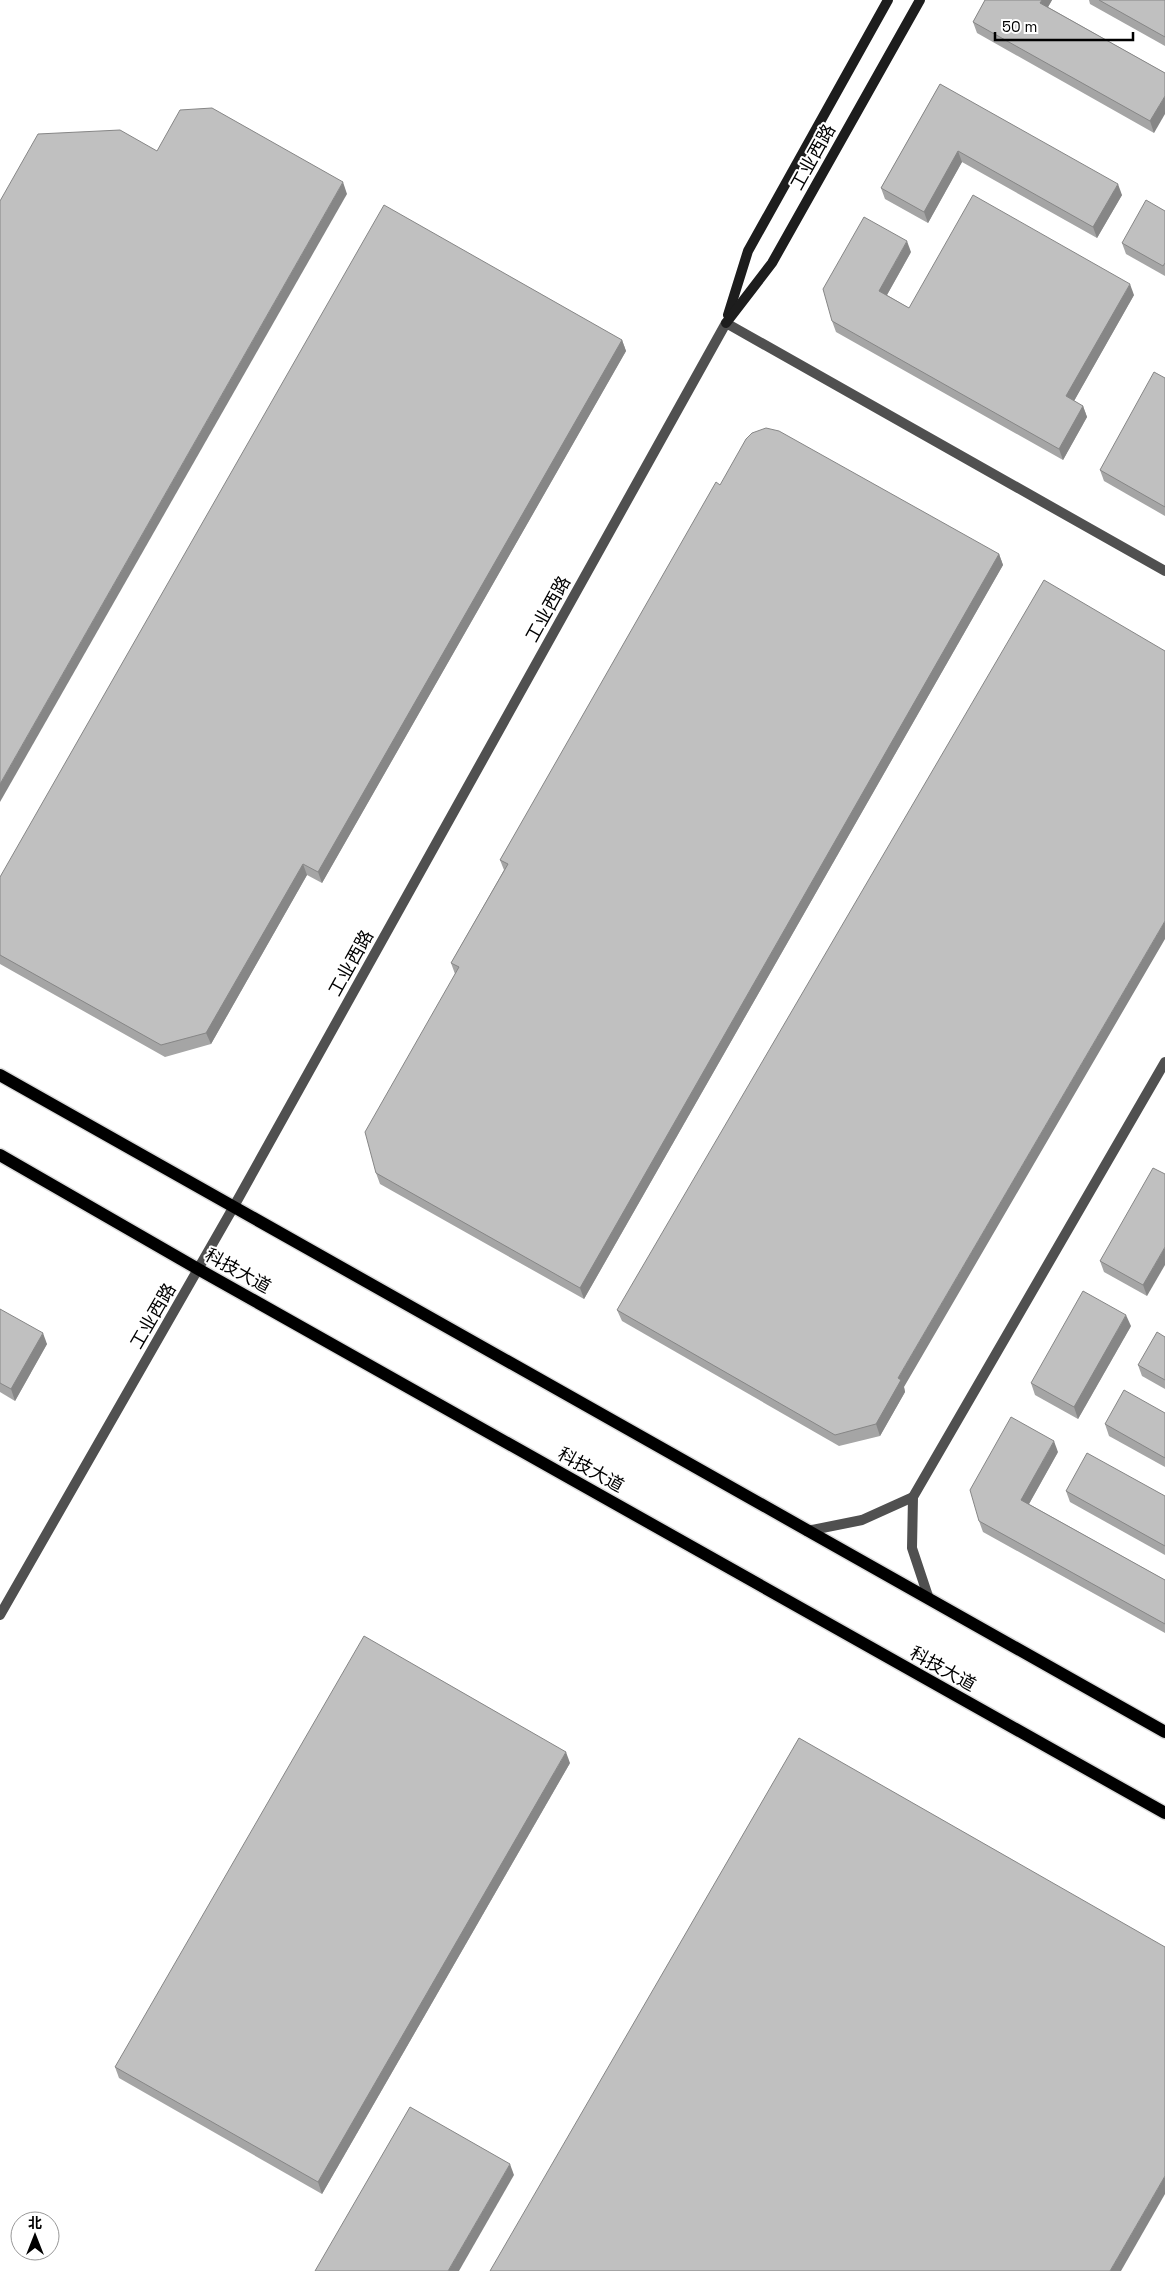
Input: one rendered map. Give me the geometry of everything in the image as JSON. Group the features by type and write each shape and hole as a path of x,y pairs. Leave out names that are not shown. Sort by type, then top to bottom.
{"main road":[{"path":"0,1075 1165,1732"},
{"name":"科技大道","path":"0,1155 198,1269 1165,1813"}],"street":[{"name":"工业西路","path":"726,323 748,251 888,0"},
{"name":"工业西路","path":"0,1615 233,1208 726,323 772,263 920,0"},
{"path":"726,323 1165,571"},
{"path":"929,1599 912,1548 913,1497 1165,1062"},
{"path":"807,1531 862,1520 913,1497"}],"building":[{"path":"985,0 1042,0 1040,3 1165,73 1165,96 1150,121 973,22"},
{"path":"1099,0 1165,0 1165,37"},
{"path":"940,84 1118,184 1093,227 958,151 924,212 881,188"},
{"path":"212,108 343,182 0,784 0,201 38,134 120,130 157,151 180,110"},
{"path":"973,195 1130,284 1066,396 1083,406 1059,449 832,321 823,289 864,217 907,241 879,291 909,308"},
{"path":"1146,200 1165,211 1165,263 1163,266 1122,243"},
{"path":"384,205 622,340 318,872 303,864 206,1033 161,1045 0,955 0,877"},
{"path":"1154,372 1165,378 1165,507 1100,470"},
{"path":"766,428 779,431 999,554 580,1288 376,1173 365,1132 459,967 451,963 508,864 500,860 716,482 720,485 746,439 752,433"},
{"path":"1044,580 1165,651 1165,921 898,1378 901,1380 876,1424 835,1435 617,1310"},
{"path":"1153,1168 1165,1174 1165,1247 1143,1285 1100,1261"},
{"path":"1083,1291 1126,1315 1074,1407 1031,1383"},
{"path":"0,1309 43,1333 11,1389 0,1383"},
{"path":"1157,1332 1165,1337 1165,1380 1138,1365"},
{"path":"1124,1390 1165,1413 1165,1458 1105,1424"},
{"path":"1011,1417 1054,1441 1021,1500 1165,1580 1165,1624 979,1521 970,1490"},
{"path":"1087,1453 1165,1496 1165,1546 1066,1491"},
{"path":"364,1636 566,1752 318,2182 115,2067"},
{"path":"799,1738 1165,1947 1165,2176 1110,2271 490,2271"},
{"path":"410,2107 510,2164 448,2271 315,2271"}]}
